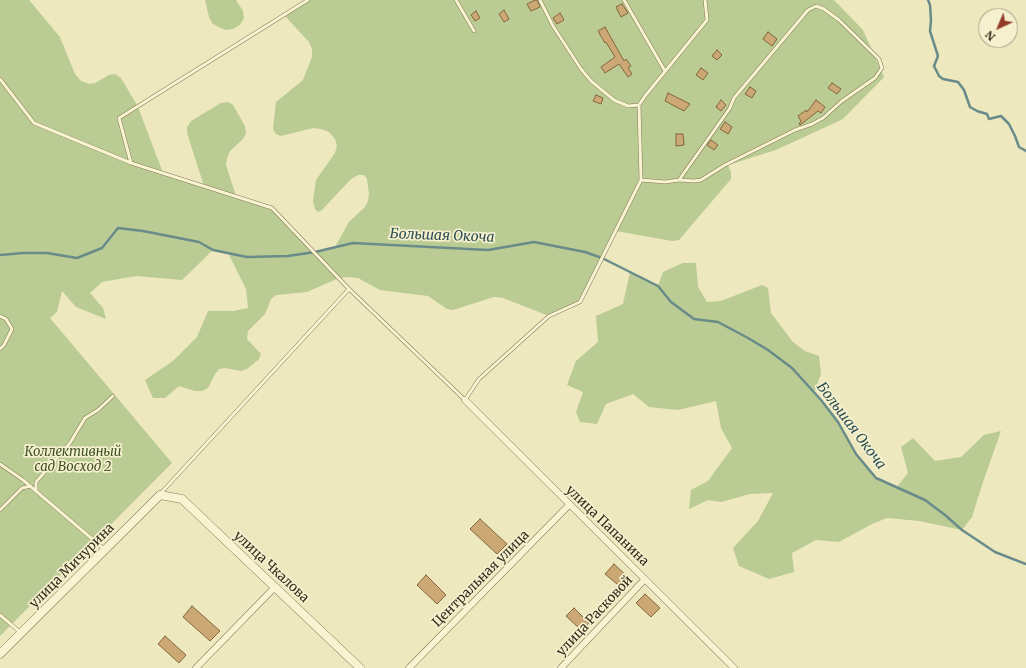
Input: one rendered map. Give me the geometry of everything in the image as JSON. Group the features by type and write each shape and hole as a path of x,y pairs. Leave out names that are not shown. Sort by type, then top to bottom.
{"street":[{"name":"улица Папанина","path":"465,400 734,668"},
{"name":"улица Мичурина","path":"0,654 160,495"},
{"name":"улица Чкалова","path":"160,495 182,499 360,668"},
{"name":"Центральная улица","path":"409,668 569,505"},
{"name":"улица Расковой","path":"561,668 645,579"},
{"path":"196,668 275,587"}],"lane":[{"path":"131,163 120,118 308,0"},
{"path":"456,0 474,31"},
{"path":"540,0 554,26 591,82 614,100 628,106 639,105"},
{"path":"624,0 665,71"},
{"path":"0,79 34,123 131,163 272,208 349,289 465,400 479,379 549,316 580,302 641,180 639,105 707,20 706,0"},
{"path":"641,180 665,182 679,180 694,182 701,180 725,165 795,130 812,124 875,78 882,68 879,58 852,32 824,9 816,6 808,10 734,98 730,108 679,180"},
{"path":"160,495 349,289"},
{"path":"0,316 6,319 12,329 4,345 0,349"},
{"path":"36,491 36,482 70,443 85,418 98,410 113,396"},
{"path":"0,464 31,486 105,550"},
{"path":"0,510 22,488 31,486"},
{"path":"0,615 22,633"}],"green space":[{"name":"Коллективный сад Восход 2","path":"0,0 29,0 60,37 75,74 81,81 89,84 95,83 109,75 115,74 121,78 138,107 163,173 204,186 187,133 187,127 191,121 221,103 228,102 233,105 245,126 246,133 243,139 230,151 227,158 226,165 236,196 272,208 315,252 335,247 349,222 365,207 369,194 367,179 364,175 358,175 351,179 322,210 318,212 315,209 313,201 316,180 335,153 337,146 335,139 329,132 321,129 313,128 281,136 276,134 273,129 276,102 303,80 312,57 312,49 309,42 284,15 308,0 834,0 863,30 884,77 843,119 776,150 728,165 731,173 731,179 679,240 672,241 616,231 580,302 549,316 503,298 494,297 453,310 447,309 428,296 380,290 358,278 339,278 307,292 276,295 271,299 265,314 248,331 247,339 261,354 259,359 247,369 241,371 225,368 219,369 208,388 202,391 195,391 179,386 165,398 153,398 145,380 173,361 197,337 208,311 233,311 248,308 246,289 228,253 213,250 182,280 136,276 102,282 90,293 103,308 106,319 76,307 62,291 57,312 50,318 172,463 0,636"},
{"path":"205,0 236,0 243,11 244,18 240,25 233,29 226,30 212,23"},
{"path":"683,263 696,263 698,287 707,302 721,301 762,285 768,288 771,313 793,342 805,351 819,356 821,374 814,393 838,422 856,454 876,478 896,488 908,473 901,447 913,438 935,461 961,457 984,435 1001,431 972,517 962,530 919,521 887,518 872,524 839,542 816,540 792,553 794,572 769,579 739,566 733,548 758,521 773,493 750,494 721,502 708,500 689,509 691,490 708,481 732,448 721,428 716,401 678,410 649,407 633,394 606,404 597,424 580,422 576,412 583,392 567,385 576,361 598,342 596,316 623,304 630,272 658,286 663,272"}],"building":[{"path":"537,0 540,7 531,11 527,4"},
{"path":"622,4 628,13 621,17 616,7"},
{"path":"504,10 509,19 504,22 499,14"},
{"path":"476,11 480,18 475,21 471,15"},
{"path":"560,13 564,20 557,24 553,18"},
{"path":"605,27 624,61 626,59 631,66 628,68 632,74 628,77 619,64 605,73 601,67 615,57 598,31"},
{"path":"768,32 777,39 772,46 763,39"},
{"path":"717,50 722,55 717,60 712,56"},
{"path":"701,68 708,73 703,80 696,75"},
{"path":"832,83 841,89 837,94 828,88"},
{"path":"750,87 756,91 752,98 745,94"},
{"path":"668,93 690,104 684,111 665,101"},
{"path":"596,95 603,98 601,104 593,101"},
{"path":"721,100 726,105 721,111 716,107"},
{"path":"816,100 825,107 821,113 818,111 800,125 799,124 801,121 798,116 806,110 807,112"},
{"path":"725,122 732,127 728,134 720,129"},
{"path":"676,134 683,134 684,145 676,146"},
{"path":"711,140 718,145 714,150 707,145"},
{"path":"480,519 507,544 497,554 470,529"},
{"path":"614,564 631,580 623,589 605,574"},
{"path":"426,575 446,595 437,604 417,585"},
{"path":"645,594 660,608 651,617 636,603"},
{"path":"192,606 220,631 210,641 183,617"},
{"path":"574,608 589,623 582,631 566,616"},
{"path":"165,636 186,655 179,663 158,644"}],"waterway":[{"name":"Большая Окоча","path":"928,0 930,5 931,20 930,31 938,56 934,66 939,76 943,79 958,82 964,90 970,107 987,114 989,119 1001,116 1009,124 1019,147 1026,151"},
{"name":"Большая Окоча","path":"0,255 47,253 77,258 102,248 118,228 143,231 199,242 213,250 247,257 288,256 315,252 353,243 488,250 534,242 585,252 602,258 658,286 671,302 694,319 718,322 768,350 792,368 821,400 838,422 856,454 876,478 925,500 962,530 995,552 1026,564"}]}
